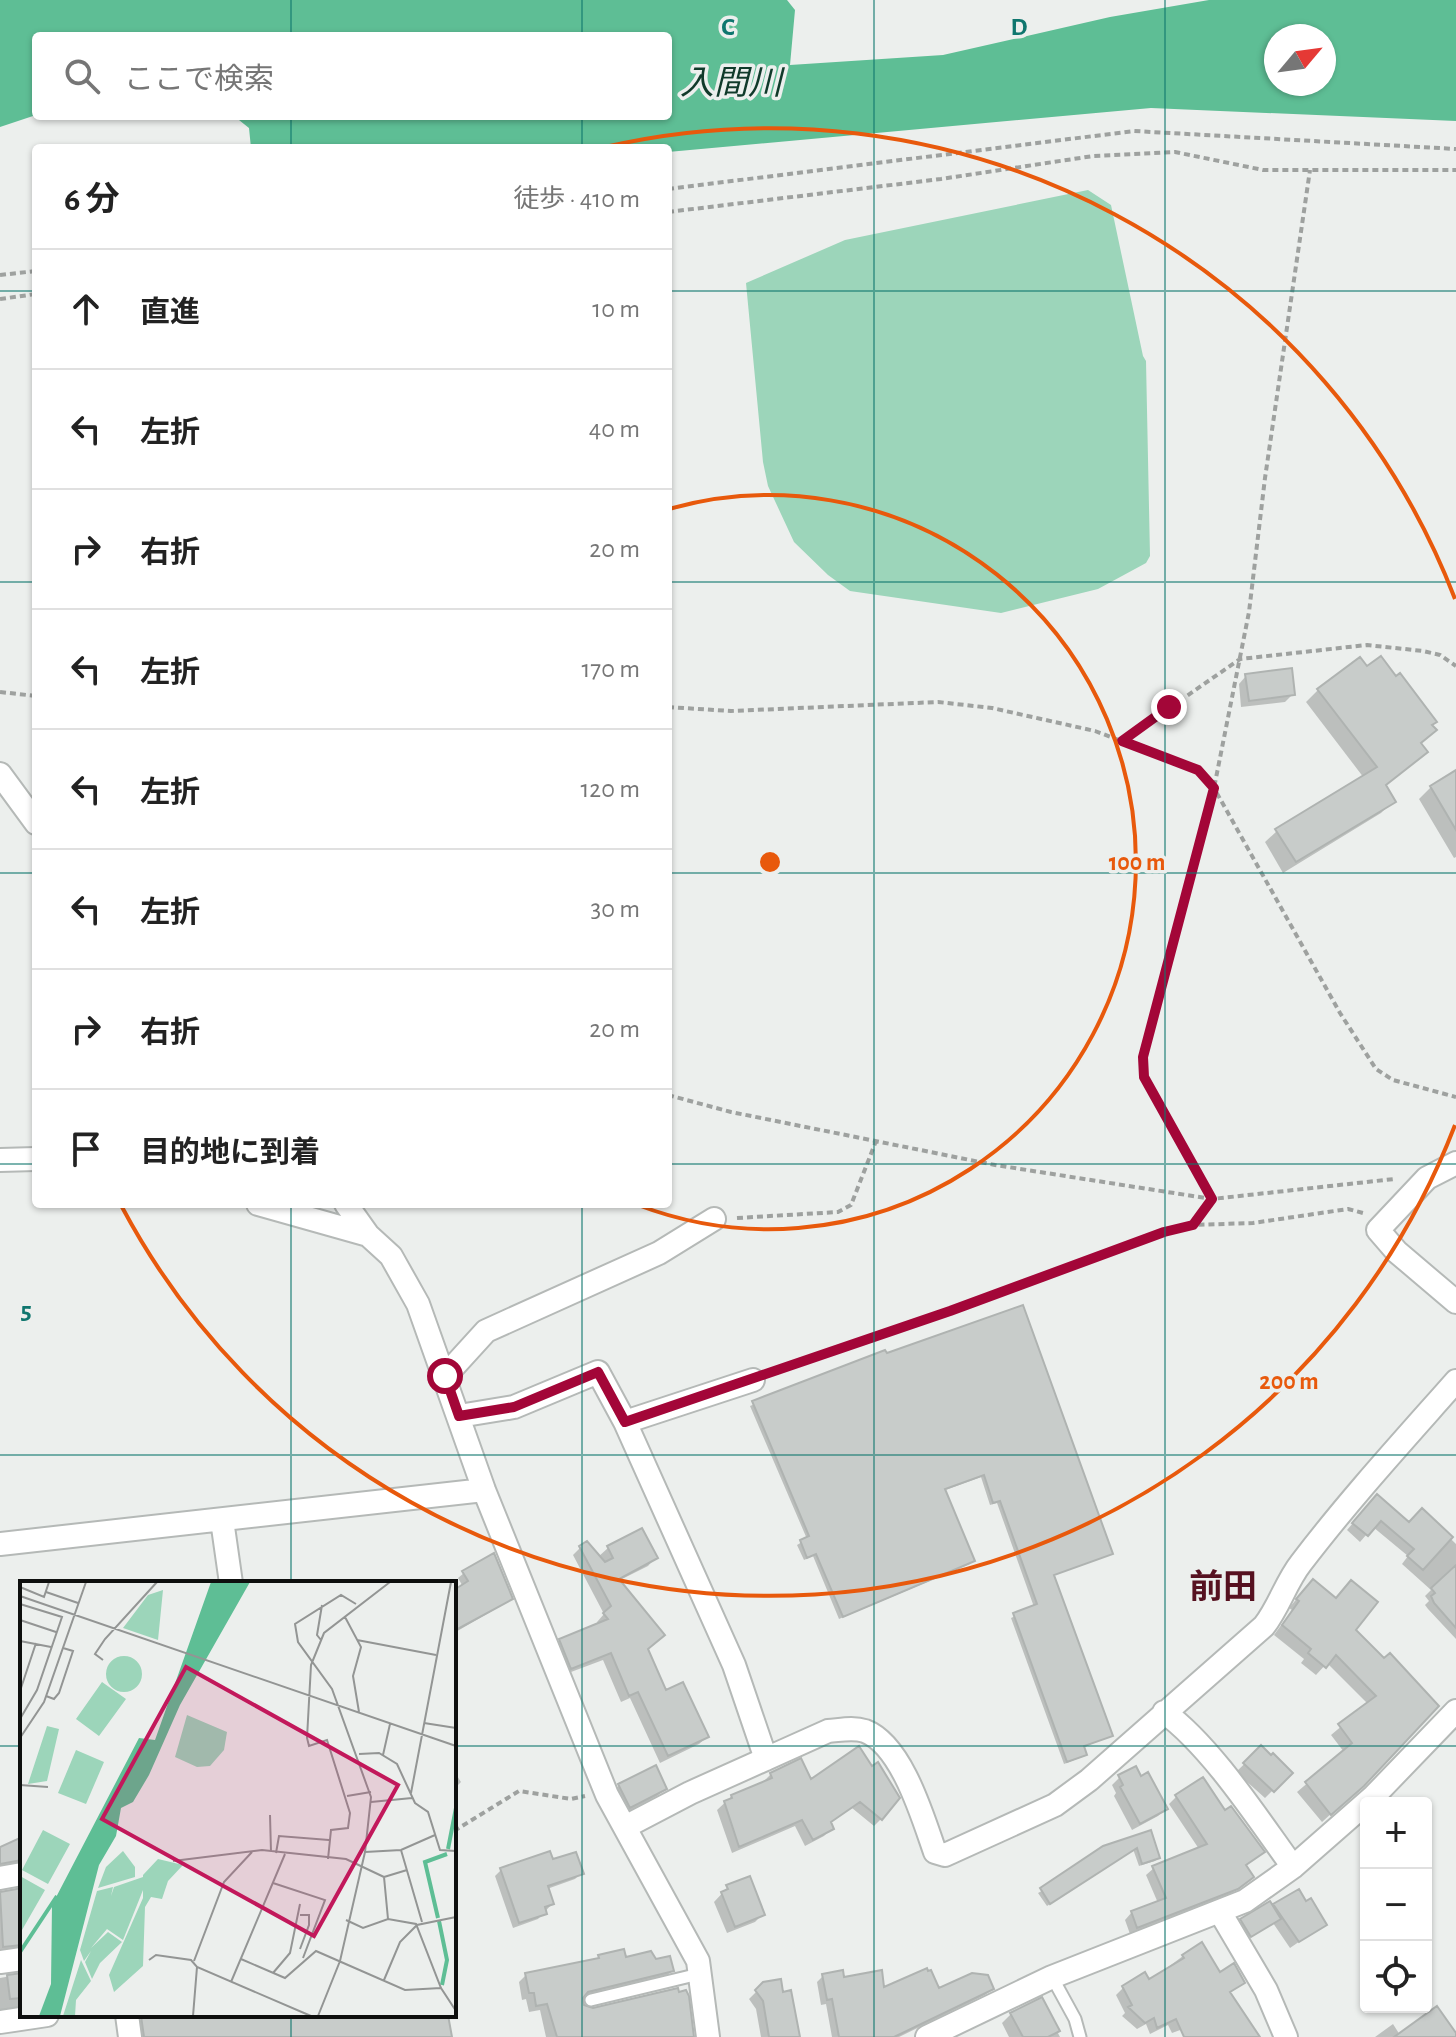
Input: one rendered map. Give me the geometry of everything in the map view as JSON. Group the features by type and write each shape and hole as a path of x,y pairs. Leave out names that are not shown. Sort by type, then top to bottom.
{"street":[{"path":"0,774 32,818"},
{"path":"0,1160 32,1159"},
{"path":"1456,1163 1427,1178 1378,1230 1397,1252 1456,1302"},
{"path":"272,1208 368,1235"},
{"path":"349,1208 368,1235 391,1256 418,1304 484,1490 607,1795 698,1961 708,2037"},
{"path":"445,1376 486,1331 659,1253 714,1219"},
{"path":"459,1416 514,1407 598,1372 625,1422 734,1665 766,1759"},
{"path":"625,1422 753,1380"},
{"path":"625,1827 690,1793 828,1731 852,1728 866,1731 881,1741 894,1759 916,1796 935,1852 945,1855 1055,1805 1089,1780 1264,1626 1277,1609 1298,1567 1370,1477 1456,1381"},
{"path":"0,1544 484,1490"},
{"path":"222,1520 231,1581"},
{"path":"927,2037 1052,1977 1245,1901 1293,1867 1374,1796 1456,1711"},
{"path":"1164,1712 1181,1724 1229,1781 1293,1867"},
{"path":"0,1878 20,1874"},
{"path":"1220,1912 1266,1990 1286,2037"},
{"path":"0,1962 20,1959"},
{"path":"0,2022 34,2017"},
{"path":"127,2017 130,2037"}],"lane":[{"path":"591,2000 699,1974"},
{"path":"1052,1977 1075,2019 1080,2037"}],"path":[{"path":"672,189 1134,131 1456,149"},
{"path":"672,212 941,179 1093,156 1175,152 1263,170 1456,170"},
{"path":"1212,1199 1144,1077 1143,1057 1214,788 1249,612 1265,478 1310,170"},
{"path":"0,275 32,271"},
{"path":"0,299 32,295"},
{"path":"1122,741 1240,659 1367,645 1440,655 1456,666"},
{"path":"0,692 32,696"},
{"path":"672,707 731,711 938,702 992,708 1095,731 1198,770 1214,788 1340,1013 1376,1069 1393,1080 1456,1097"},
{"path":"672,1096 731,1112 995,1165 1212,1199 1374,1180 1427,1178"},
{"path":"714,1219 838,1212 851,1205 876,1141"},
{"path":"1193,1225 1212,1199"},
{"path":"753,1380 1164,1232 1193,1225 1253,1223 1348,1209 1363,1213 1378,1230"},
{"path":"456,1830 519,1791 571,1799 607,1795"}],"shaded area":[{"path":"1088,190 1111,205 1146,361 1150,556 1146,563 1098,589 1001,613 850,591 828,575 794,542 768,486 746,283 845,240"}],"water":[{"name":"入間川","path":"0,0 787,0 795,10 790,65 943,55 1110,17 1209,0 1456,0 1456,121 1151,108 672,152 672,144 251,144 249,128 239,120 672,120 672,32 32,32 32,116 0,127"}],"building":[{"path":"1381,656 1396,676 1400,673 1437,722 1432,725 1437,730 1421,743 1428,752 1386,785 1396,802 1296,862 1275,829 1377,767 1317,689 1360,657 1367,666"},
{"path":"1292,668 1295,695 1249,701 1245,674"},
{"path":"1456,770 1456,830 1430,786"},
{"path":"1023,1305 1113,1554 1054,1575 1113,1736 1084,1746 1087,1755 1067,1762 1013,1613 1037,1604 1000,1501 993,1503 984,1475 945,1489 975,1561 843,1617 816,1554 807,1558 800,1540 809,1536 752,1401 885,1350 887,1353"},
{"path":"1377,1494 1409,1522 1422,1508 1453,1537 1423,1570 1407,1556 1414,1549 1381,1521 1368,1536 1352,1523"},
{"path":"642,1528 658,1558 619,1579 665,1635 648,1649 666,1690 683,1682 709,1737 668,1756 638,1692 629,1696 611,1653 571,1669 559,1639 608,1619 603,1613 611,1606 579,1546 587,1541 605,1562 613,1558 607,1546"},
{"path":"494,1553 513,1599 456,1630 456,1589 468,1581 462,1571"},
{"path":"1456,1565 1456,1628 1434,1603 1431,1596 1435,1593 1431,1588"},
{"path":"1313,1579 1336,1598 1351,1580 1378,1602 1356,1630 1384,1658 1390,1653 1439,1706 1364,1786 1331,1815 1305,1782 1352,1743 1338,1724 1376,1696 1336,1655 1326,1668 1308,1653 1311,1649 1282,1625 1299,1601 1296,1599"},
{"path":"1261,1745 1293,1773 1274,1792 1243,1763"},
{"path":"859,1746 872,1766 878,1762 900,1798 882,1820 860,1802 831,1822 834,1829 813,1840 802,1820 739,1847 724,1801 732,1798 731,1795 772,1778 770,1773 801,1758 811,1779"},
{"path":"656,1765 667,1789 630,1808 618,1784"},
{"path":"1136,1766 1141,1776 1148,1772 1168,1809 1140,1824 1120,1787 1123,1785 1118,1775"},
{"path":"1203,1777 1225,1810 1231,1806 1265,1852 1246,1865 1254,1877 1238,1889 1137,1928 1131,1911 1166,1898 1152,1866 1207,1844 1175,1795"},
{"path":"1151,1830 1160,1858 1142,1864 1137,1848 1050,1904 1040,1888 1103,1846"},
{"path":"20,1838 20,1860 0,1864 0,1847"},
{"path":"550,1851 553,1859 576,1852 584,1874 548,1886 554,1904 545,1907 547,1914 519,1923 500,1868"},
{"path":"750,1876 765,1915 735,1927 721,1892 728,1889 726,1885"},
{"path":"20,1888 20,1945 3,1947 0,1892"},
{"path":"1299,1889 1306,1901 1311,1898 1327,1925 1299,1942 1273,1904"},
{"path":"1270,1901 1281,1919 1251,1937 1240,1919"},
{"path":"1202,1942 1220,1972 1234,1963 1245,1983 1230,1992 1260,2037 1184,2037 1176,2019 1157,2028 1154,2018 1145,2023 1128,2007 1132,2005 1122,1986 1145,1972 1149,1979 1184,1958 1182,1955"},
{"path":"624,1949 626,1957 651,1951 656,1959 670,1956 674,1971 588,1992 583,1998 584,2005 593,2008 678,1988 679,1992 686,1990 694,2037 557,2037 547,2004 536,2006 534,1993 529,1993 525,1973 599,1958 598,1955"},
{"path":"927,1968 931,1970 939,1988 972,1973 988,1975 994,1989 894,2037 839,2037 832,1999 827,2000 822,1974 843,1970 844,1977 882,1970 884,1987"},
{"path":"20,1973 20,1998 10,1999 7,1975"},
{"path":"781,1979 783,1992 791,1990 800,2037 769,2037 763,2001 755,1990 763,1982"},
{"path":"1042,1997 1060,2031 1048,2037 1023,2037 1010,2013"},
{"path":"1437,2006 1456,2037 1394,2037 1427,2013 1432,2013"},
{"path":"141,2017 448,2017 452,2037 144,2037"}],"district":[{"name":"前田","path":"1223,1588"}],"route":[{"path":"445,1376 459,1416 514,1407 598,1372 625,1422 950,1311 1164,1232 1193,1225 1212,1199 1144,1077 1143,1057 1214,788 1198,770 1122,741 1169,707"}]}
